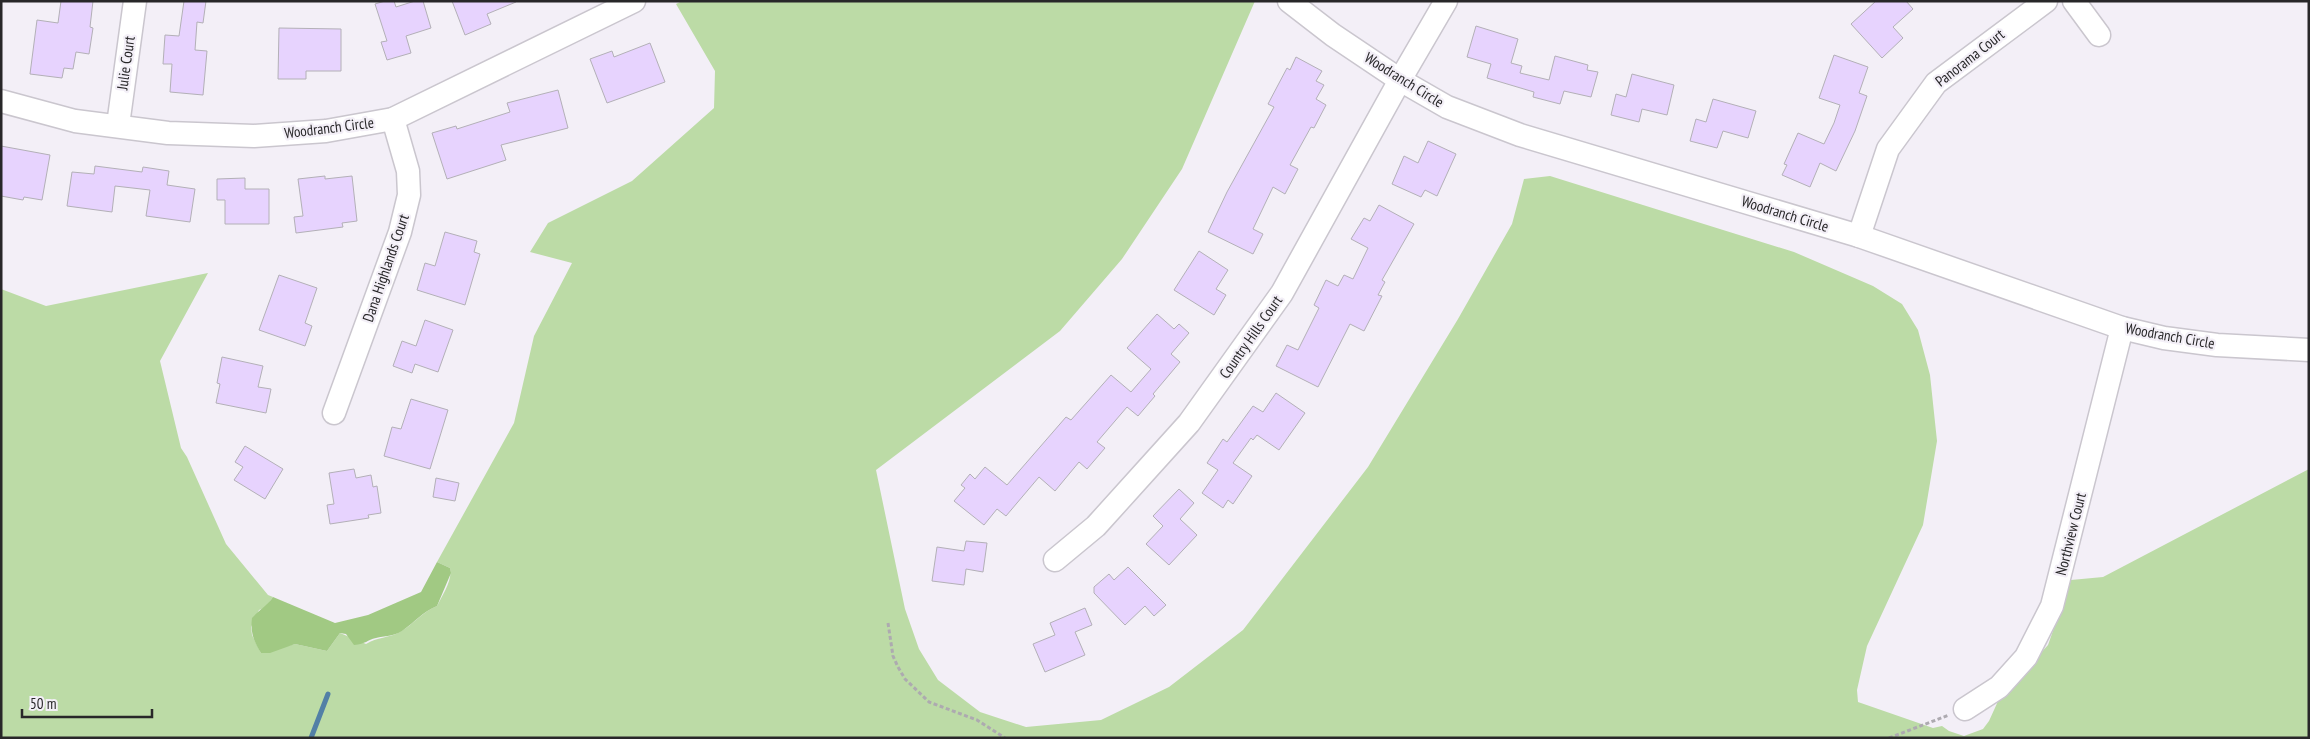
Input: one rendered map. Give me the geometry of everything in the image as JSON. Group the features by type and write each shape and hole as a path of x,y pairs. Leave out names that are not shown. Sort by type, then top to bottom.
{"street":[{"name":"Julie Court","path":"118,126 135,1"},
{"name":"Woodranch Circle","path":"1,101 75,121 168,133 254,136 326,131 393,119 634,1"},
{"name":"Woodranch Circle","path":"1290,1 1333,34 1400,80 1447,107 1520,135 1859,236 2122,328 2164,338 2217,345 2309,350"},
{"name":"Country Hills Court","path":"1055,560 1096,526 1189,424 1282,293 1446,1"},
{"name":"Panorama Court","path":"1859,236 1888,149 1936,83 2046,1"},
{"path":"2074,1 2099,35"},
{"name":"Dana Highlands Court","path":"334,413 400,232 409,195 408,171 393,119"},
{"name":"Northview Court","path":"1965,709 1998,687 2026,657 2052,606 2122,328"}],"path":[{"path":"888,623 893,656 898,667 905,679 928,702 977,720 1005,738"},
{"path":"1888,738 1965,709"}],"green space":[{"path":"682,1 1255,1 1182,169 1122,259 1060,331 876,470 905,609 919,649 938,680 980,712 1026,727 1101,720 1169,687 1243,630 1368,467 1458,319 1512,224 1524,179 1550,176 1794,252 1873,286 1902,304 1918,330 1930,375 1937,441 1923,525 1867,646 1857,690 1858,702 1933,728 1942,726 1949,731 1964,736 1983,729 1989,721 1999,699 2048,645 2071,580 2103,577 2309,469 2309,738 1,738 1,289 46,306 208,273 160,361 181,448 187,457 226,544 268,595 273,597 266,607 259,610 251,627 252,635 261,653 295,644 327,651 340,633 366,644 396,634 427,611 437,606 446,588 451,573 450,568 437,562 514,423 534,336 572,263 530,252 548,223 632,181 714,108 715,71 676,4"},
{"path":"437,562 450,568 451,573 437,606 427,611 399,633 354,645 346,634 340,633 327,651 295,644 270,653 261,653 255,641 252,633 252,618 273,597 335,623 368,615 421,592"}],"building":[{"path":"61,1 93,1 90,27 93,28 89,54 76,52 73,69 64,68 62,78 30,74 37,20 58,23"},
{"path":"184,1 206,1 203,23 197,22 195,50 207,51 203,95 170,92 172,64 163,64 165,35 179,36"},
{"path":"394,1 396,7 415,1 423,1 431,28 406,36 411,53 387,60 381,42 387,41 375,4"},
{"path":"452,1 516,2 487,14 491,24 465,35"},
{"path":"1876,1 1906,1 1913,9 1893,27 1903,38 1882,58 1851,24"},
{"path":"1476,26 1518,39 1511,63 1522,66 1520,73 1549,80 1555,56 1588,65 1587,70 1598,72 1591,97 1564,91 1560,104 1533,97 1534,92 1487,78 1491,64 1467,57"},
{"path":"279,28 341,29 341,71 306,71 306,79 278,79"},
{"path":"650,43 665,82 607,103 590,59 612,51 614,57"},
{"path":"1834,55 1868,67 1859,93 1867,96 1855,131 1836,171 1820,163 1810,187 1782,175 1787,165 1784,164 1798,133 1824,144 1834,123 1840,105 1819,98"},
{"path":"1296,57 1322,71 1316,81 1324,85 1316,99 1326,105 1314,128 1311,127 1290,165 1298,169 1285,194 1273,187 1253,229 1263,234 1253,254 1208,232 1227,192 1274,107 1268,104 1287,68 1290,70"},
{"path":"1632,74 1674,85 1667,115 1642,109 1639,122 1611,115 1616,94 1626,97"},
{"path":"558,90 568,128 501,145 506,160 447,179 432,133 456,126 457,129 510,112 507,103"},
{"path":"1713,99 1756,111 1748,138 1723,131 1717,148 1690,141 1696,119 1706,122"},
{"path":"1428,141 1456,154 1437,196 1425,190 1421,197 1392,184 1404,156 1418,163"},
{"path":"1,146 50,155 42,200 24,197 23,200 1,196"},
{"path":"95,166 142,172 143,167 169,171 167,185 195,189 190,222 146,216 150,190 115,186 112,212 67,206 72,172 94,174"},
{"path":"325,176 325,179 352,176 357,221 342,223 343,227 296,233 294,217 303,216 298,179"},
{"path":"245,178 245,189 269,189 269,224 225,224 225,200 217,200 217,179"},
{"path":"1379,205 1414,224 1382,280 1385,282 1378,295 1382,296 1364,331 1350,324 1318,387 1276,366 1287,345 1298,350 1319,308 1314,305 1326,280 1338,286 1344,275 1353,279 1368,248 1351,239 1364,218 1370,221"},
{"path":"445,232 477,241 474,252 480,254 465,305 417,290 425,263 435,266"},
{"path":"1199,251 1228,270 1216,289 1226,295 1214,315 1174,290"},
{"path":"279,275 317,288 305,323 312,326 305,346 259,330"},
{"path":"1157,314 1174,329 1179,324 1189,333 1171,354 1180,362 1153,394 1155,396 1138,416 1127,407 1097,442 1105,448 1087,469 1079,462 1055,491 1039,477 1006,516 997,509 984,525 954,501 965,488 961,485 970,474 975,479 985,467 1007,485 1066,417 1071,420 1111,375 1131,392 1151,369 1127,348"},
{"path":"425,320 453,330 438,372 415,364 412,373 393,366 402,341 416,346"},
{"path":"222,357 263,366 258,387 271,389 266,413 216,403 220,384 217,383"},
{"path":"1276,393 1305,413 1279,450 1257,435 1253,440 1251,438 1233,463 1252,476 1233,504 1228,500 1223,508 1202,493 1218,470 1207,463 1223,439 1227,442 1253,406 1263,412"},
{"path":"411,399 448,410 430,469 384,456 392,427 401,429"},
{"path":"245,446 283,469 265,499 234,480 243,467 235,462"},
{"path":"354,469 356,478 371,475 373,487 377,486 381,513 368,515 369,518 330,524 327,505 334,504 329,473"},
{"path":"436,478 459,483 455,501 433,497"},
{"path":"1179,489 1194,503 1180,519 1197,535 1169,565 1146,544 1163,526 1153,516"},
{"path":"966,541 987,543 983,572 966,569 964,585 932,581 937,547 964,551"},
{"path":"1128,567 1166,605 1154,616 1145,606 1125,625 1094,593 1094,587 1109,574 1114,580"},
{"path":"1085,608 1092,625 1075,632 1085,655 1045,672 1033,644 1055,635 1050,623"}],"waterway":[{"path":"311,738 328,694"}]}
